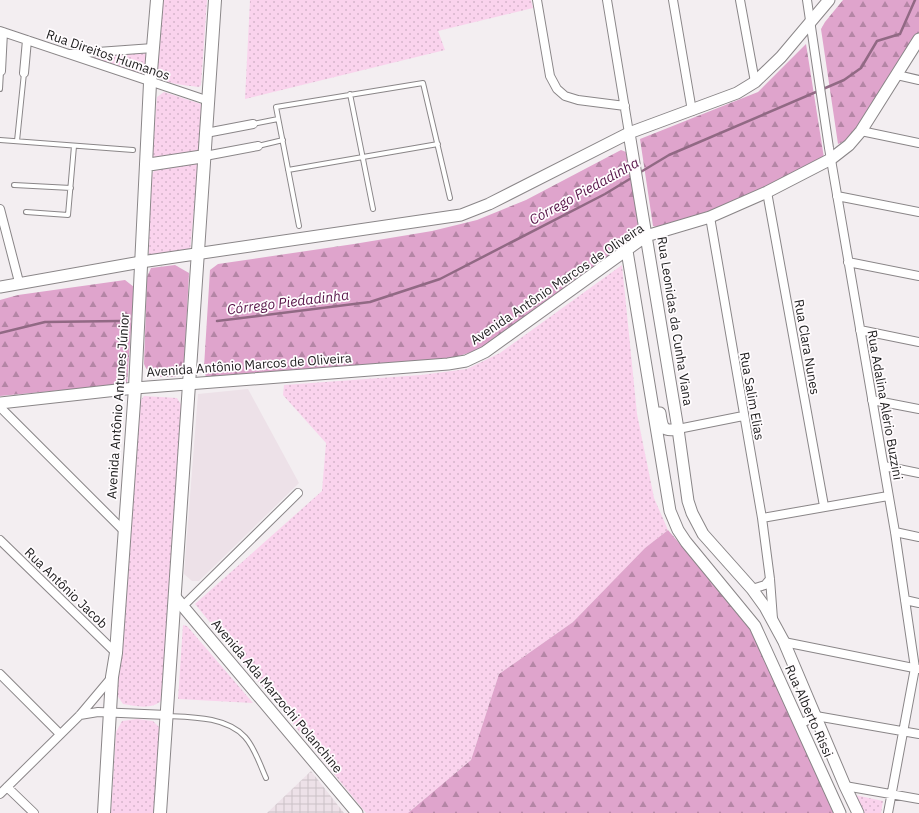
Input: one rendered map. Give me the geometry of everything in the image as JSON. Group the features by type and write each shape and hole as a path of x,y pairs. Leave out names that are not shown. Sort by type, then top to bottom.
{"main road":[{"name":"Avenida Antônio Antunes Júnior","path":"104,813 112,677 116,653 123,530 135,388 150,83 158,0"},
{"path":"160,813 215,0"},
{"path":"0,287 19,282 141,262 461,215 489,204 629,133 692,111 737,93 755,82 781,56 829,0"},
{"name":"Avenida Antônio Marcos de Oliveira","path":"0,403 135,388 448,364 466,361 485,352 627,251 646,231 710,217 767,192 831,159 849,145 861,131 919,39"},
{"name":"Rua Leonidas da Cunha Viana","path":"629,133 678,429 688,501 692,513 703,534 752,589 773,621"},
{"path":"146,165 205,156"},
{"path":"627,251 651,392 658,400 662,425 668,430 678,429"},
{"name":"Rua Alberto Rissi","path":"651,392 670,511 678,530 751,620 840,813"},
{"name":"Avenida Ada Marzochi Polanchine","path":"175,597 357,813"},
{"name":"Rua Alberto Rissi","path":"773,621 784,642 845,786 858,813"}],"street":[{"path":"537,0 550,76 557,89 565,96 578,100 625,106"},
{"name":"Rua Leonidas da Cunha Viana","path":"607,0 629,133"},
{"path":"673,0 692,111"},
{"path":"740,0 755,82"},
{"name":"Rua Adalina Alério Buzzini","path":"807,0 829,148 917,668 888,813"},
{"path":"1,71 2,32"},
{"name":"Rua Direitos Humanos","path":"2,32 150,83 209,101"},
{"path":"24,73 27,40"},
{"path":"67,54 153,48"},
{"path":"897,75 919,80"},
{"path":"206,133 253,124"},
{"path":"861,131 919,143"},
{"path":"205,156 258,146"},
{"name":"Rua Clara Nunes","path":"767,192 824,506"},
{"path":"838,196 919,212"},
{"path":"0,210 19,282"},
{"name":"Rua Salim Elias","path":"710,217 743,416 762,518 770,579 773,621"},
{"path":"848,262 919,276"},
{"path":"860,330 919,342"},
{"path":"872,400 919,409"},
{"path":"0,407 123,530"},
{"path":"678,429 743,416"},
{"path":"884,466 919,472"},
{"path":"183,606 298,493"},
{"path":"762,518 888,496"},
{"path":"895,532 919,537"},
{"name":"Rua Antônio Jacob","path":"0,540 116,653"},
{"path":"752,589 760,588 770,579"},
{"path":"905,600 919,602"},
{"path":"784,642 917,668"},
{"path":"0,674 60,734"},
{"path":"0,794 80,714 112,677"},
{"path":"80,714 111,712 167,716"},
{"path":"800,724 816,716 919,734"},
{"path":"845,786 919,799"},
{"path":"7,787 34,813"}],"lane":[{"path":"0,89 1,71"},
{"path":"18,141 24,73"},
{"path":"299,226 276,107 423,83 450,198"},
{"path":"350,94 373,209"},
{"path":"253,124 278,119"},
{"path":"0,140 133,150"},
{"path":"258,146 283,140"},
{"path":"288,170 438,144"},
{"path":"26,212 68,215 74,146"},
{"path":"14,186 71,188"},
{"path":"167,716 221,722 233,728 244,736 251,745 266,778"}],"shaded area":[{"path":"162,0 207,0 201,85 199,87 169,82 164,80 156,73"},
{"path":"250,0 531,0 533,8 438,31 445,50 245,99"},
{"path":"149,53 147,78 82,56"},
{"path":"164,92 204,105 200,147 195,153 157,159 152,156 157,97"},
{"path":"190,162 198,163 190,252 155,257 149,254 150,178 154,171"},
{"path":"622,265 637,414 654,498 668,530 645,548 573,622 499,674 471,760 408,813 366,813 195,604 322,491 326,443 283,395 284,385 421,375 467,369 500,353"},
{"path":"248,389 299,483 199,581 192,581 184,574 198,394"},
{"path":"144,396 177,398 182,406 161,701 152,706 143,707 123,704 117,695 138,404"},
{"path":"183,625 187,626 253,703 178,699"},
{"path":"137,719 153,721 162,730 157,813 111,813 116,732 122,721"},
{"path":"311,771 344,813 267,813"},
{"path":"855,795 883,801 881,813 864,813"}],"green space":[{"path":"843,0 919,0 919,33 869,115 849,139 838,144 821,29"},
{"path":"806,44 824,158 738,201 659,228 653,226 640,139 758,92"},
{"path":"621,150 626,152 642,235 564,288 482,349 452,358 206,378 204,367 210,270 218,264 432,231 477,220 526,200"},
{"path":"175,265 189,273 184,368 175,377 160,377 152,375 146,369 144,364 147,277 151,268"},
{"path":"125,280 134,287 127,384 0,396 0,300 18,295"},
{"path":"668,530 750,626 834,813 408,813 471,760 499,674 573,622 645,548"}],"waterway":[{"name":"Córrego Piedadinha","path":"639,173 669,155 844,80 861,68 877,41 900,34 915,0"},
{"name":"Córrego Piedadinha","path":"217,321 370,302 440,279 605,194 633,177"},
{"name":"Córrego Piedadinha","path":"0,333 45,322 120,321"}]}
